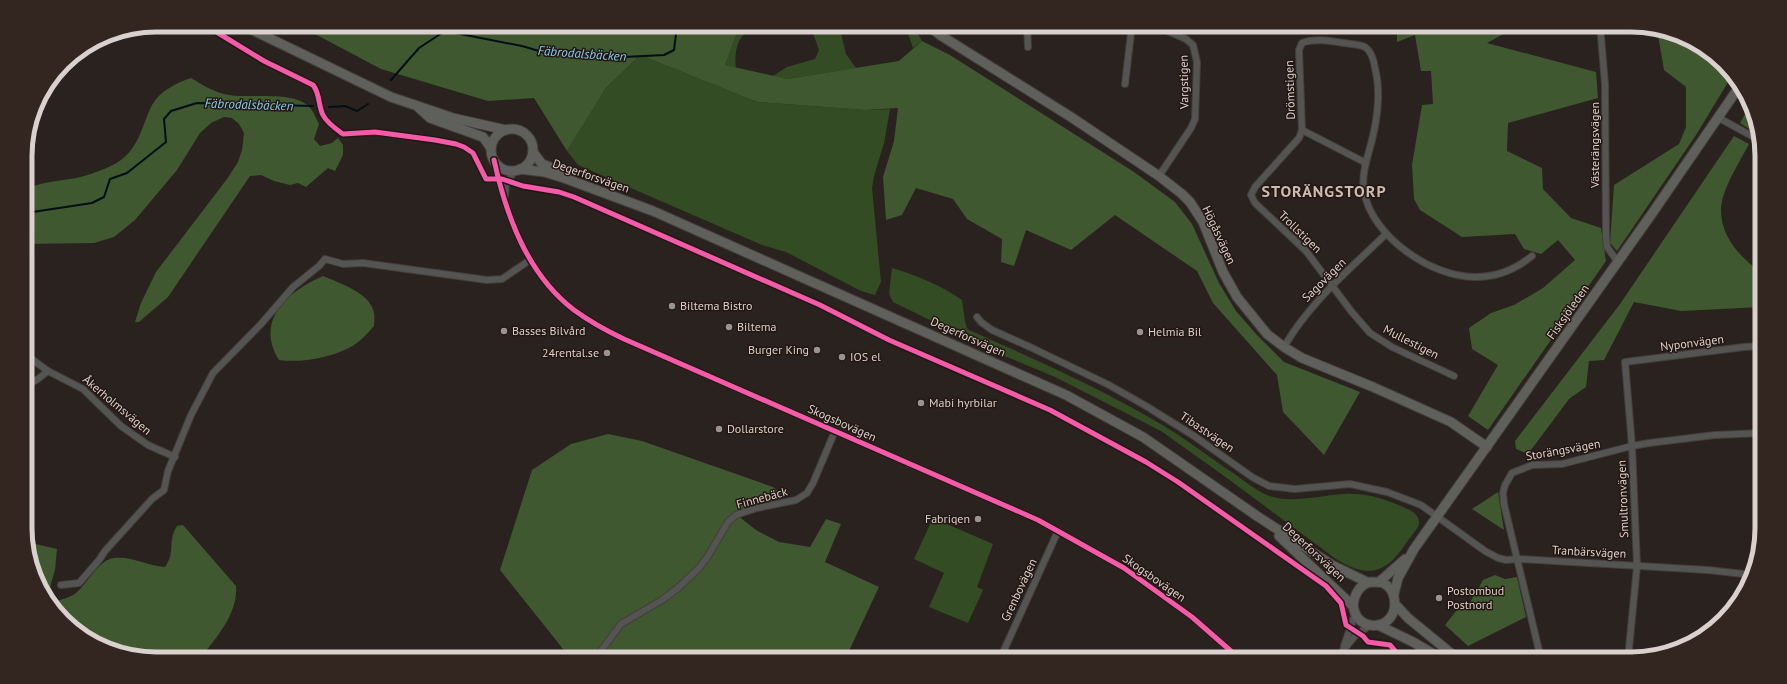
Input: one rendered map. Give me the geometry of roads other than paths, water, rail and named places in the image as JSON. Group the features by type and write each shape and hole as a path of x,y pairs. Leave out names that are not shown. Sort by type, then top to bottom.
{"main road":[{"path":"256,32 391,97 468,122 490,125 506,130 514,129 525,134 532,144 533,152 528,163 517,170 502,168 494,160 491,148 483,137 430,118 418,107"},
{"name":"Högåsvägen","path":"936,32 1040,97 1172,185 1190,202 1203,222 1223,272 1237,297 1267,334 1284,347 1302,358 1373,387 1451,422 1487,447"},
{"name":"Fisksjöleden","path":"1394,594 1398,578 1414,549 1618,262 1736,91"},
{"path":"491,148 496,137 506,130"},
{"name":"Degerforsvägen","path":"533,152 542,164 548,167 602,186 653,211 1066,395 1143,437 1257,516 1332,565 1367,582"},
{"name":"Degerforsvägen","path":"517,170 564,178 653,211"},
{"name":"Degerforsvägen","path":"1257,516 1298,552 1354,610"},
{"name":"Fisksjöleden","path":"1379,582 1390,574 1414,549"},
{"path":"1367,582 1379,582 1387,586 1394,594 1395,604 1391,617 1387,621 1378,625 1369,626 1361,621 1354,610 1356,594 1367,582"},
{"path":"1395,604 1408,618 1449,652"},
{"path":"1378,625 1430,652"}],"street":[{"path":"1027,32 1028,47"},
{"path":"1124,84 1131,32"},
{"name":"Vargstigen","path":"1159,176 1190,131 1195,119 1196,62 1193,45 1186,39 1170,32"},
{"name":"Västerängsvägen","path":"1601,32 1606,91 1606,237 1607,247 1618,262"},
{"name":"Drömstigen","path":"1251,195 1255,187 1299,138 1302,130 1299,50 1302,44 1308,41 1331,41 1365,47 1374,63 1379,101 1363,177 1365,199 1369,209 1386,234 1408,252 1425,263 1443,272 1463,277 1485,276 1510,270 1532,256"},
{"path":"1719,118 1753,137"},
{"name":"Drömstigen","path":"1302,130 1366,163"},
{"name":"Skogsbovägen","path":"494,160 506,204 523,249 553,290 573,309 624,339 993,499 1058,531 1124,568 1192,617 1232,652"},
{"name":"Skogsbovägen","path":"506,204 506,184 517,170"},
{"name":"Trollstigen","path":"1251,195 1254,203 1306,251 1333,286"},
{"name":"Sagovägen","path":"1284,347 1294,329 1309,310 1386,234"},
{"path":"61,585 79,583 95,565 104,551 152,499 164,490 165,481 191,415 213,373 261,324 293,287 319,266 325,259 343,264 363,263 487,280 502,279 530,260"},
{"name":"Mullestigen","path":"1333,286 1354,315 1370,333 1380,340 1454,376"},
{"name":"Tibastvägen","path":"977,317 992,330 1108,385 1146,406 1194,436 1252,477 1269,486 1295,489 1338,484 1366,487 1421,505 1437,516"},
{"name":"Nyponvägen","path":"1625,362 1755,346"},
{"name":"Åkerholmsvägen","path":"32,359 48,371 74,383 121,426 148,445 175,457"},
{"name":"Smultronvägen","path":"1625,362 1632,446 1637,566 1629,652"},
{"path":"32,382 48,371"},
{"name":"Finnebäck","path":"600,652 621,624 662,600 678,588 699,568 708,556 722,530 732,518 736,515 757,508 796,500 807,493 813,483 835,431"},
{"name":"Storängsvägen","path":"1539,652 1503,493 1505,485 1512,473 1532,465 1562,464 1632,446 1715,435 1755,433"},
{"name":"Tranbärsvägen","path":"1437,516 1485,551 1498,558 1506,560 1518,559 1637,566 1745,574"},
{"name":"Grenbovägen","path":"1003,652 1058,531"},
{"path":"1340,652 1348,637 1354,610"},
{"path":"1342,652 1354,636 1369,626"}],"waterway":[{"name":"Fäbrodalsbäcken","path":"391,80 419,48 443,32"},
{"name":"Fäbrodalsbäcken","path":"450,32 522,46 549,54 576,50 598,56 624,57 664,55 674,50 676,34 678,32"},
{"name":"Fäbrodalsbäcken","path":"32,212 92,203 104,197 110,179 127,173 166,142 164,119 171,111 197,103 313,106"},
{"name":"Fäbrodalsbäcken","path":"329,107 345,106 357,111 368,104"}],"place":[{"name":"Biltema Bistro","path":"672,306"},
{"name":"Biltema","path":"729,327"},
{"name":"Basses Bilvård","path":"504,331"},
{"name":"Helmia Bil","path":"1140,332"},
{"name":"Burger King","path":"817,350"},
{"name":"24rental.se","path":"607,353"},
{"name":"IOS el","path":"842,357"},
{"name":"Mabi hyrbilar","path":"921,403"},
{"name":"Dollarstore","path":"719,429"},
{"name":"Fabriqen","path":"978,519"},
{"name":"Postombud Postnord","path":"1439,598"}],"district":[{"name":"STORÄNGSTORP","path":"1324,191"}]}
